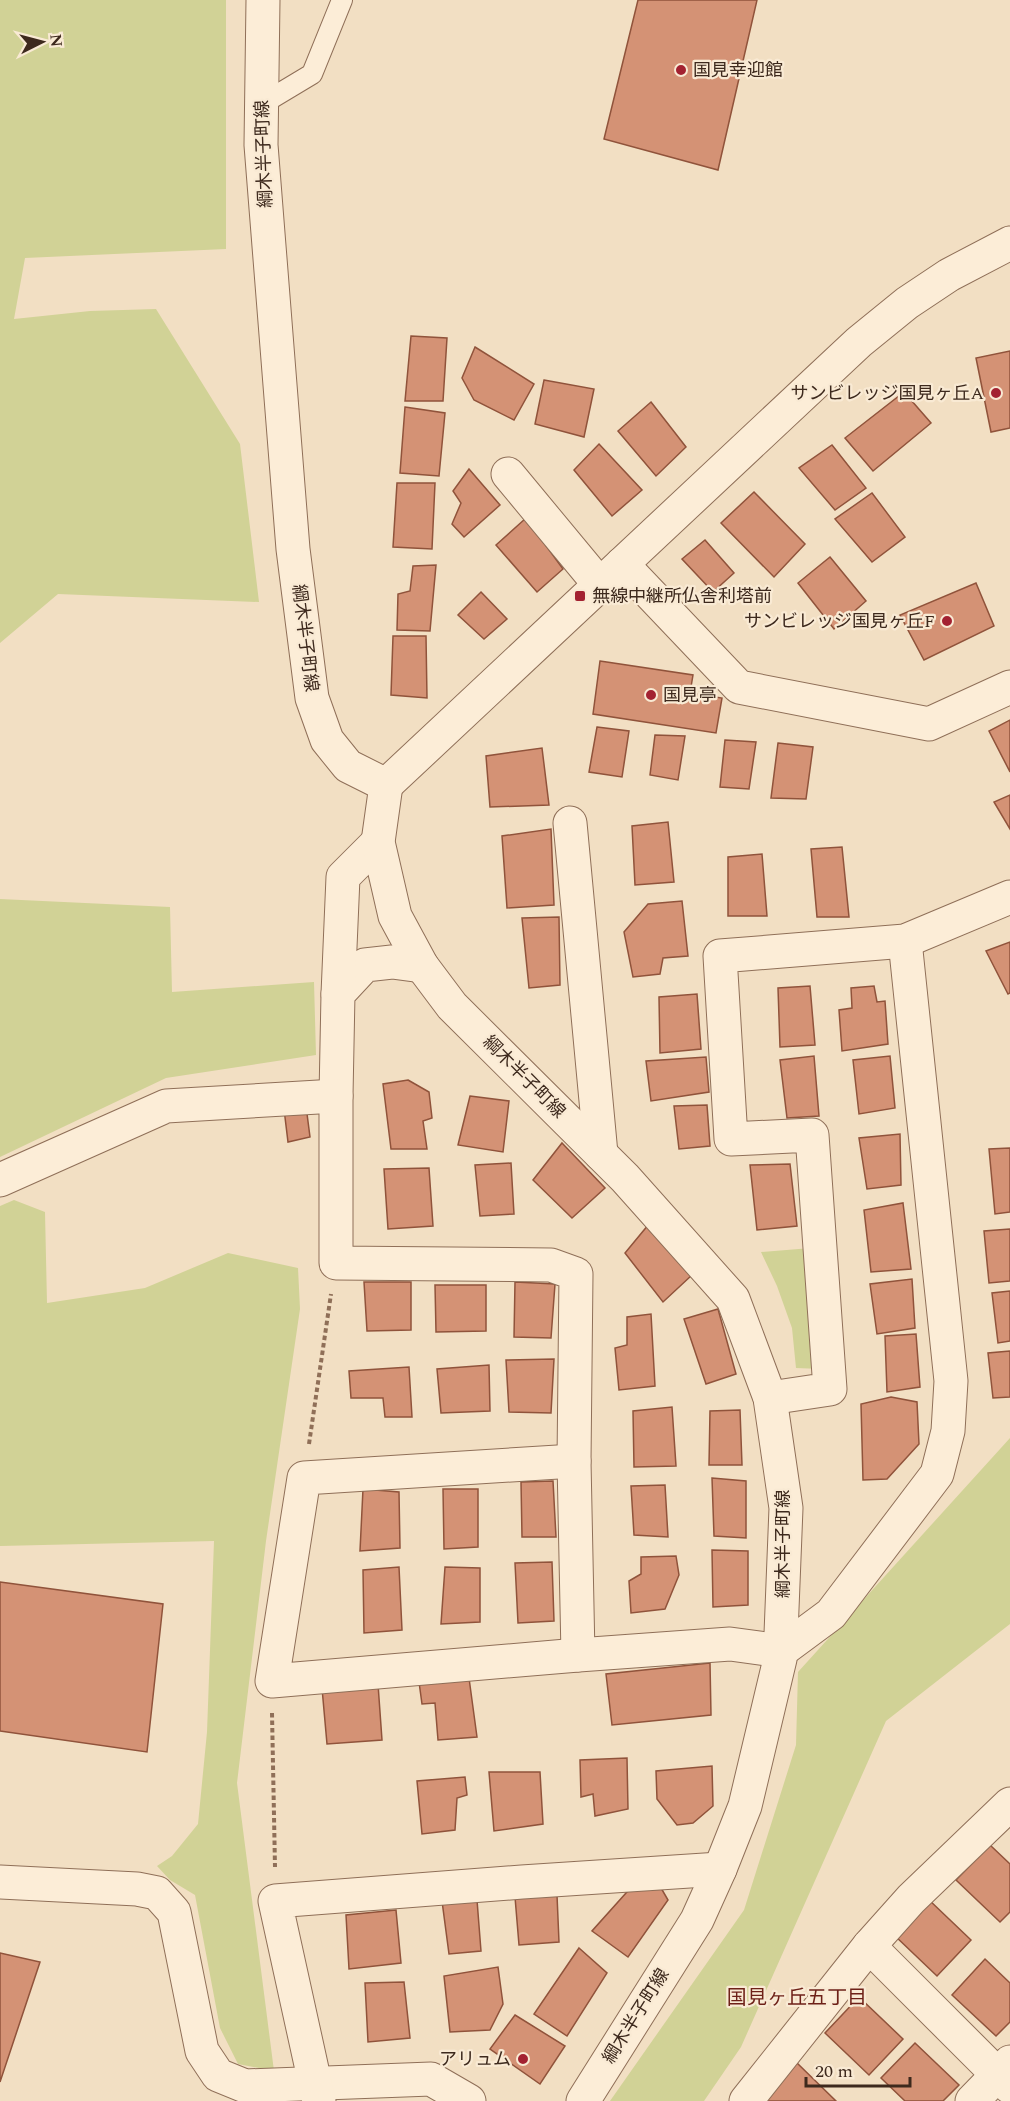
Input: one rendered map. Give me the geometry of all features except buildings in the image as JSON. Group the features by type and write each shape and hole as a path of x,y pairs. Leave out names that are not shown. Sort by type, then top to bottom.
{"street":[{"name":"綱木半子町線","path":"263,0 261,145 293,549 312,698 327,740 348,766 386,785 378,842 394,916 422,966 452,1006 625,1178 733,1299 770,1398 786,1508 781,1651 745,1806 697,1920 583,2101"},
{"path":"386,785 858,342 915,297 949,275 1010,243"},
{"path":"508,474 611,574 739,687 929,724 1010,687"},
{"path":"570,823 601,1154"},
{"path":"378,842 343,876 336,1096 336,1263 551,1265 576,1274 574,1461 578,1655"},
{"path":"770,1398 830,1389 812,1135 731,1139 720,956 905,940 1010,897"},
{"path":"574,1461 304,1478 272,1681 730,1644 781,1651 831,1614 937,1474 948,1431 951,1381 905,940"},
{"path":"338,994 365,965 392,962 422,966"},
{"path":"0,1180 166,1106 336,1096"},
{"path":"746,2101 869,1946 911,1899 1010,1804"},
{"path":"318,2092 275,1901 720,1869"},
{"path":"0,1882 137,1888 157,1893 174,1912 202,2051 218,2075 245,2086 318,2092 431,2079 469,2101"},
{"path":"869,1946 1006,2075 972,2101"}],"lane":[{"path":"262,104 312,74 342,0"}],"path":[{"path":"304,1478 336,1263"},
{"path":"272,1681 275,1901"}],"green space":[{"path":"0,0 226,0 226,249 25,258 14,319 90,311 156,309 240,444 259,602 58,594 0,643"},
{"path":"0,899 170,907 172,992 314,982 316,1055 166,1078 0,1157"},
{"path":"14,1200 45,1212 47,1303 145,1288 228,1253 298,1268 300,1309 266,1541 237,1783 274,2071 238,2064 220,2028 195,1895 170,1880 157,1866 172,1856 198,1824 207,1732 214,1541 0,1546 0,1206"},
{"path":"811,1248 821,1369 796,1368 792,1328 777,1286 761,1252"},
{"path":"1010,1438 1010,1624 886,1721 741,2047 704,2101 610,2101 744,1910 796,1745 798,1672"}],"place":[{"name":"国見幸迎館","path":"681,70"},
{"name":"サンビレッジ国見ヶ丘A","path":"996,393"},
{"name":"無線中継所仏舎利塔前","path":"580,596"},
{"name":"サンビレッジ国見ヶ丘F","path":"947,621"},
{"name":"国見亭","path":"651,695"},
{"name":"アリュム","path":"523,2059"}],"district":[{"name":"国見ヶ丘五丁目","path":"797,1998"}]}
